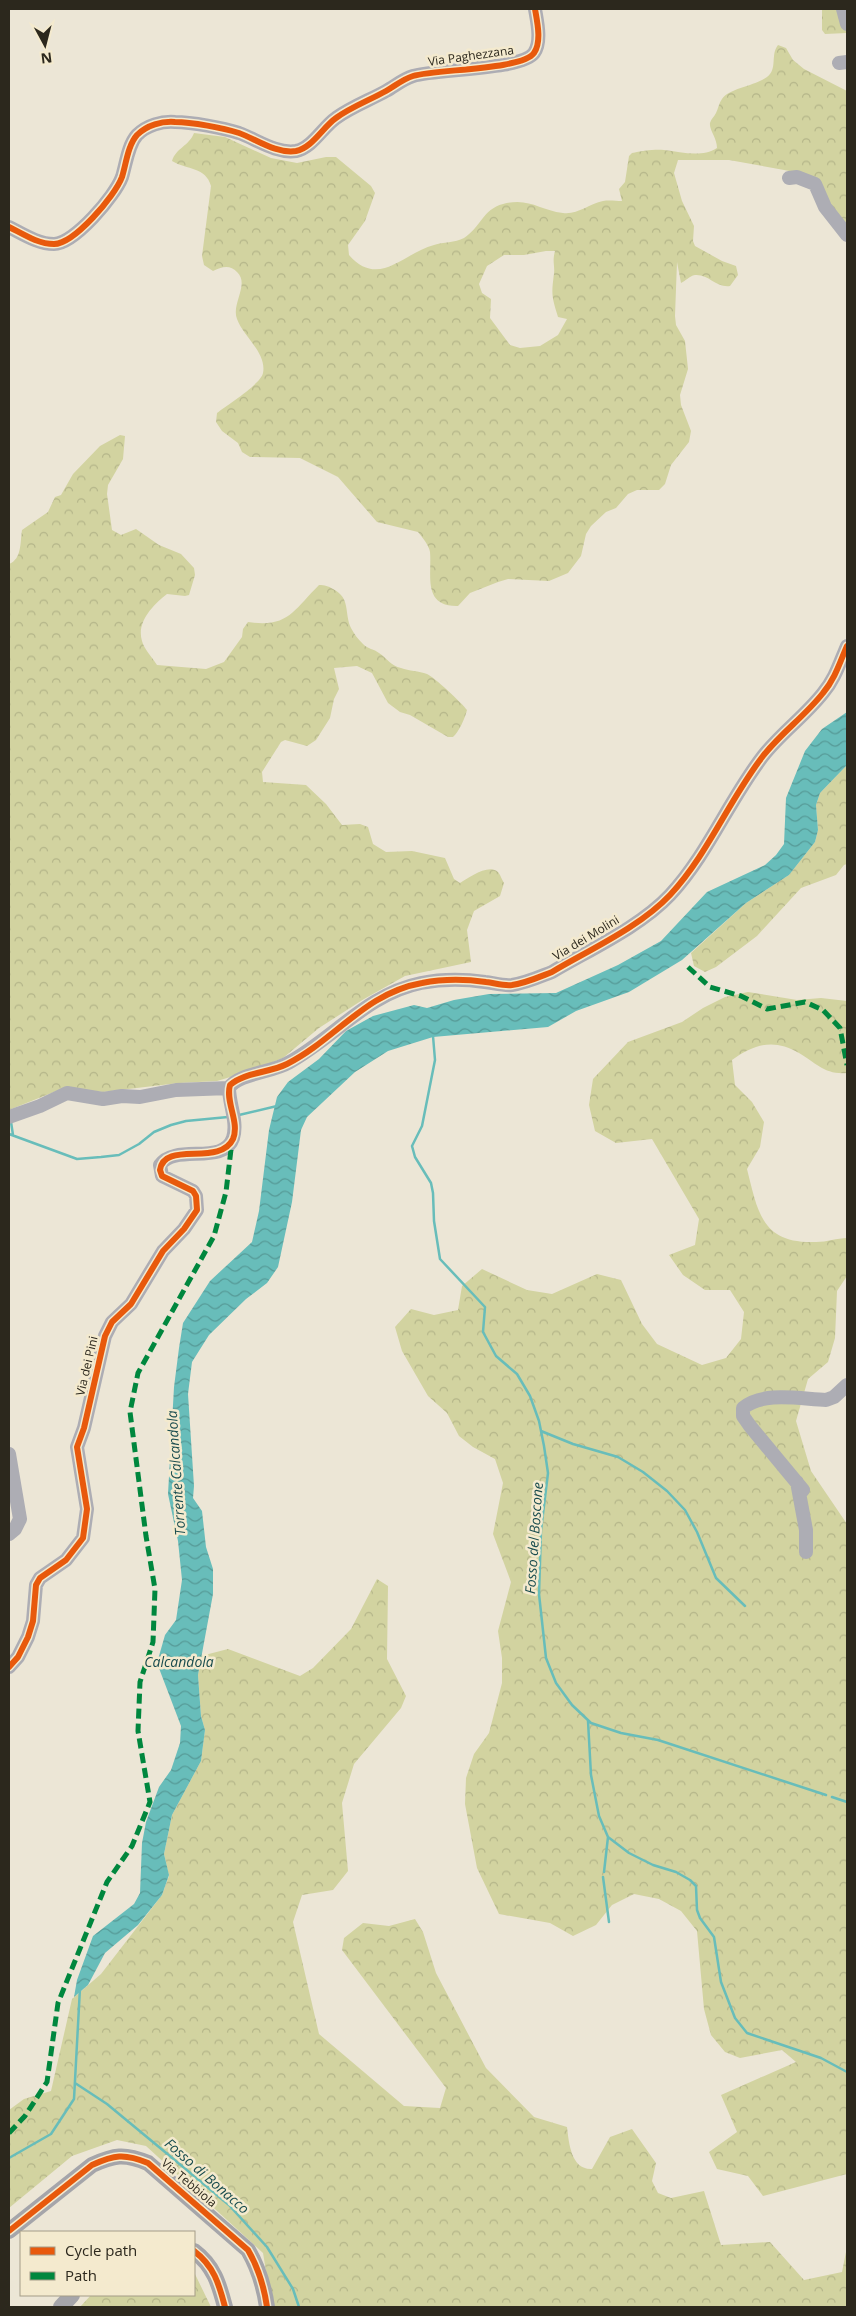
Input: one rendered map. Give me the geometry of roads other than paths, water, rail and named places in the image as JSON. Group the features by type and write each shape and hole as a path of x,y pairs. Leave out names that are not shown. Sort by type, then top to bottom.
{"main road":[{"name":"Via Tebbiola","path":"9,2231 92,2165 108,2158 132,2157 148,2163 248,2250 264,2287 267,2307"},
{"path":"195,2252 204,2258 218,2280 225,2307"},
{"path":"61,2307 71,2296"}],"street":[{"name":"Via Paghezzana","path":"9,227 38,242 55,245 66,242 92,218 114,192 136,136 144,128 156,124 174,122 193,123 240,133 275,148 295,151 304,148 342,115 413,76 443,70 513,64 525,60 534,54 537,44 535,9"},
{"path":"843,9 847,24"},
{"path":"788,178 808,179 815,184 825,206 847,235"},
{"name":"Via dei Molini","path":"229,1090 233,1083 242,1078 286,1064 318,1044 351,1016 390,992 421,983 444,981 512,985 537,978 552,972 643,917 669,896 698,861 758,763 776,740 823,694 832,682 847,646"},
{"path":"9,1117 40,1106 67,1093 103,1099 122,1096 140,1097 176,1090 229,1090"},
{"name":"Via dei Pini","path":"9,1667 18,1657 28,1637 33,1622 36,1585 40,1578 66,1560 83,1538 87,1509 77,1447 84,1428 105,1336 112,1322 131,1304 163,1251 184,1229 197,1210 196,1196 193,1191 162,1176 160,1165 173,1156 214,1153 226,1147 233,1139 234,1118 229,1090"},
{"path":"806,1552 806,1530 800,1486 755,1433 743,1416 743,1408 751,1402 764,1399 826,1400 834,1398 847,1385"},
{"path":"9,1454 20,1519 15,1529 9,1534"}],"water":[{"name":"Calcandola","path":"847,712 847,765 820,793 816,805 818,830 815,842 789,875 746,903 682,960 629,992 576,1011 548,1027 433,1037 388,1051 355,1072 307,1117 301,1130 292,1202 278,1267 267,1283 246,1299 209,1335 192,1362 188,1394 194,1486 193,1498 202,1511 206,1547 213,1569 213,1594 198,1675 201,1716 205,1730 201,1761 172,1815 164,1854 169,1875 162,1895 138,1925 105,1953 88,1985 74,1997 77,1980 93,1936 134,1904 140,1893 142,1843 146,1822 159,1787 171,1770 180,1743 181,1726 157,1663 165,1635 176,1620 182,1580 178,1541 168,1494 174,1387 179,1348 183,1323 210,1281 252,1242 259,1211 269,1130 277,1097 288,1082 319,1059 346,1031 373,1016 414,1005 427,1008 454,1000 489,994 556,993 618,965 661,941 707,892 765,865 776,855 784,844 786,798 805,751 822,729"}],"waterway":[{"name":"Fosso del Boscone","path":"433,1036 435,1060 422,1126 412,1146 415,1157 431,1183 440,1259 485,1307 483,1332 496,1356 517,1374 530,1396 539,1421 548,1473 541,1530 539,1594 546,1658 556,1683 572,1705 591,1723 621,1733 658,1740 826,1795"},
{"path":"239,1115 277,1106"},
{"path":"9,1134 77,1159 119,1155 139,1144 154,1132 171,1125 186,1121 228,1117"},
{"path":"11,1122 13,1135"},
{"path":"541,1431 573,1444 618,1457 643,1472 667,1491 685,1510 697,1532 716,1578 745,1606"},
{"name":"Fosso del Boscone","path":"588,1721 591,1775 599,1816 608,1837 629,1853 653,1865 676,1872 696,1886 697,1910 700,1918 714,1937 721,1982 735,2018 747,2033 821,2058 847,2072"},
{"path":"832,1797 847,1802"},
{"path":"604,1872 608,1837"},
{"path":"603,1877 609,1922"},
{"name":"Torrente Calcandola","path":"9,2158 51,2134 74,2099 80,1988"},
{"name":"Fosso di Bonacco","path":"75,2083 107,2104 229,2205 267,2247 293,2289 299,2307"}]}
